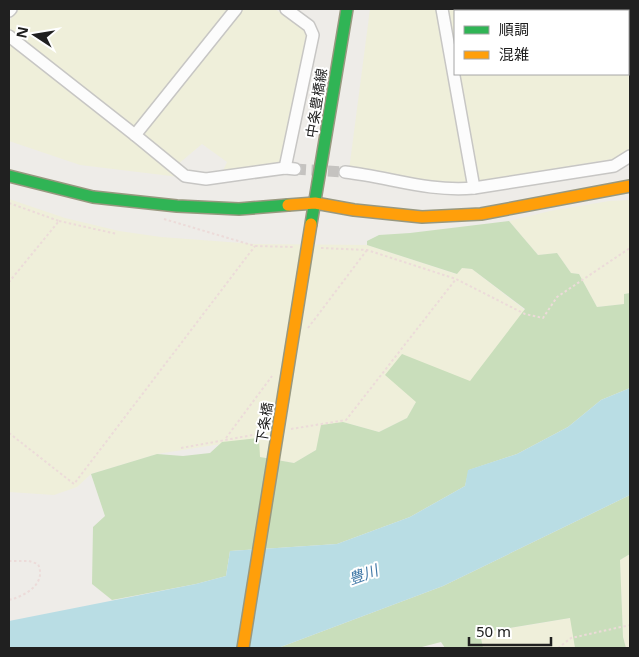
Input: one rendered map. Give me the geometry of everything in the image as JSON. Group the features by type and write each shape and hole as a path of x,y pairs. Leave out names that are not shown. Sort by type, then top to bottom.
{"main road":[{"name":"中条豊橋線","path":"315,203 347,9"},
{"path":"9,176 93,196 177,206 239,209 315,203 354,210 422,217 481,214 630,186"},
{"name":"下条橋","path":"243,648 315,203"}],"street":[{"path":"135,135 236,9"},
{"path":"9,36 185,176 206,179 290,169 313,35 309,26 286,9"},
{"path":"442,9 474,188"},
{"path":"345,172 416,186 460,189 614,166 630,156"}],"path":[{"path":"9,203 59,221 117,234"},
{"path":"161,218 255,246 294,247"},
{"path":"9,282 59,221"},
{"path":"9,433 74,484 255,246"},
{"path":"314,248 367,250 456,279 525,314 543,318 557,297 630,248"},
{"path":"290,429 346,420 456,279"},
{"path":"181,448 226,438 272,432"},
{"path":"9,561 29,561 38,564 40,570 40,578 34,587 24,595 9,600"},
{"path":"558,648 571,638 630,625"}],"green space":[{"path":"19,9 231,9 135,130 9,29 9,21"},
{"path":"240,9 275,9 308,33 282,167 222,173 227,162 202,144 177,165 141,136"},
{"path":"370,9 630,9 630,151 619,158 484,180 465,185 419,184 349,170"},
{"path":"9,43 179,177 80,165 9,141"},
{"path":"9,199 65,218 119,231 161,237 255,244 367,245 456,274 462,268 472,269 525,310 470,382 416,402 407,418 379,432 343,422 316,450 294,463 259,457 259,438 157,454 91,474 77,487 54,495 9,492"},
{"path":"630,200 630,293 624,294 625,304 597,307 579,274 571,273 557,253 538,255 509,221 550,211 609,201"},
{"path":"509,221 538,255 557,253 571,273 579,274 597,307 624,304 624,294 630,293 630,388 601,400 568,427 517,454 469,470 465,486 410,517 337,544 230,551 226,576 196,584 112,600 92,584 93,527 105,516 91,474 157,454 183,456 210,453 222,442 259,438 260,457 294,463 316,450 321,425 343,422 379,432 407,418 416,402 385,375 402,354 470,381 525,309 472,269 462,268 457,274 367,245 367,241 379,235"},
{"path":"630,495 630,554 620,560 623,637 626,648 575,648 570,618 480,633 483,648 445,648 441,642 418,648 278,648 443,586"},
{"path":"630,554 630,648 626,648 623,637 620,560"},
{"path":"571,618 575,648 483,648 480,633"}],"water":[{"name":"豊川","path":"630,388 630,495 443,586 278,648 9,648 9,621 196,584 226,576 230,551 337,544 410,517 465,486 468,470 517,454 568,427 601,400"}],"tunnel":[{"path":"295,169 345,172"}],"traffic: fast":[{"path":"311,224 347,9"},
{"path":"9,176 93,197 177,206 239,209 288,205"}],"traffic: slow":[{"path":"288,205 315,203 354,210 422,217 481,214 630,186"},
{"path":"243,648 311,224"}]}
